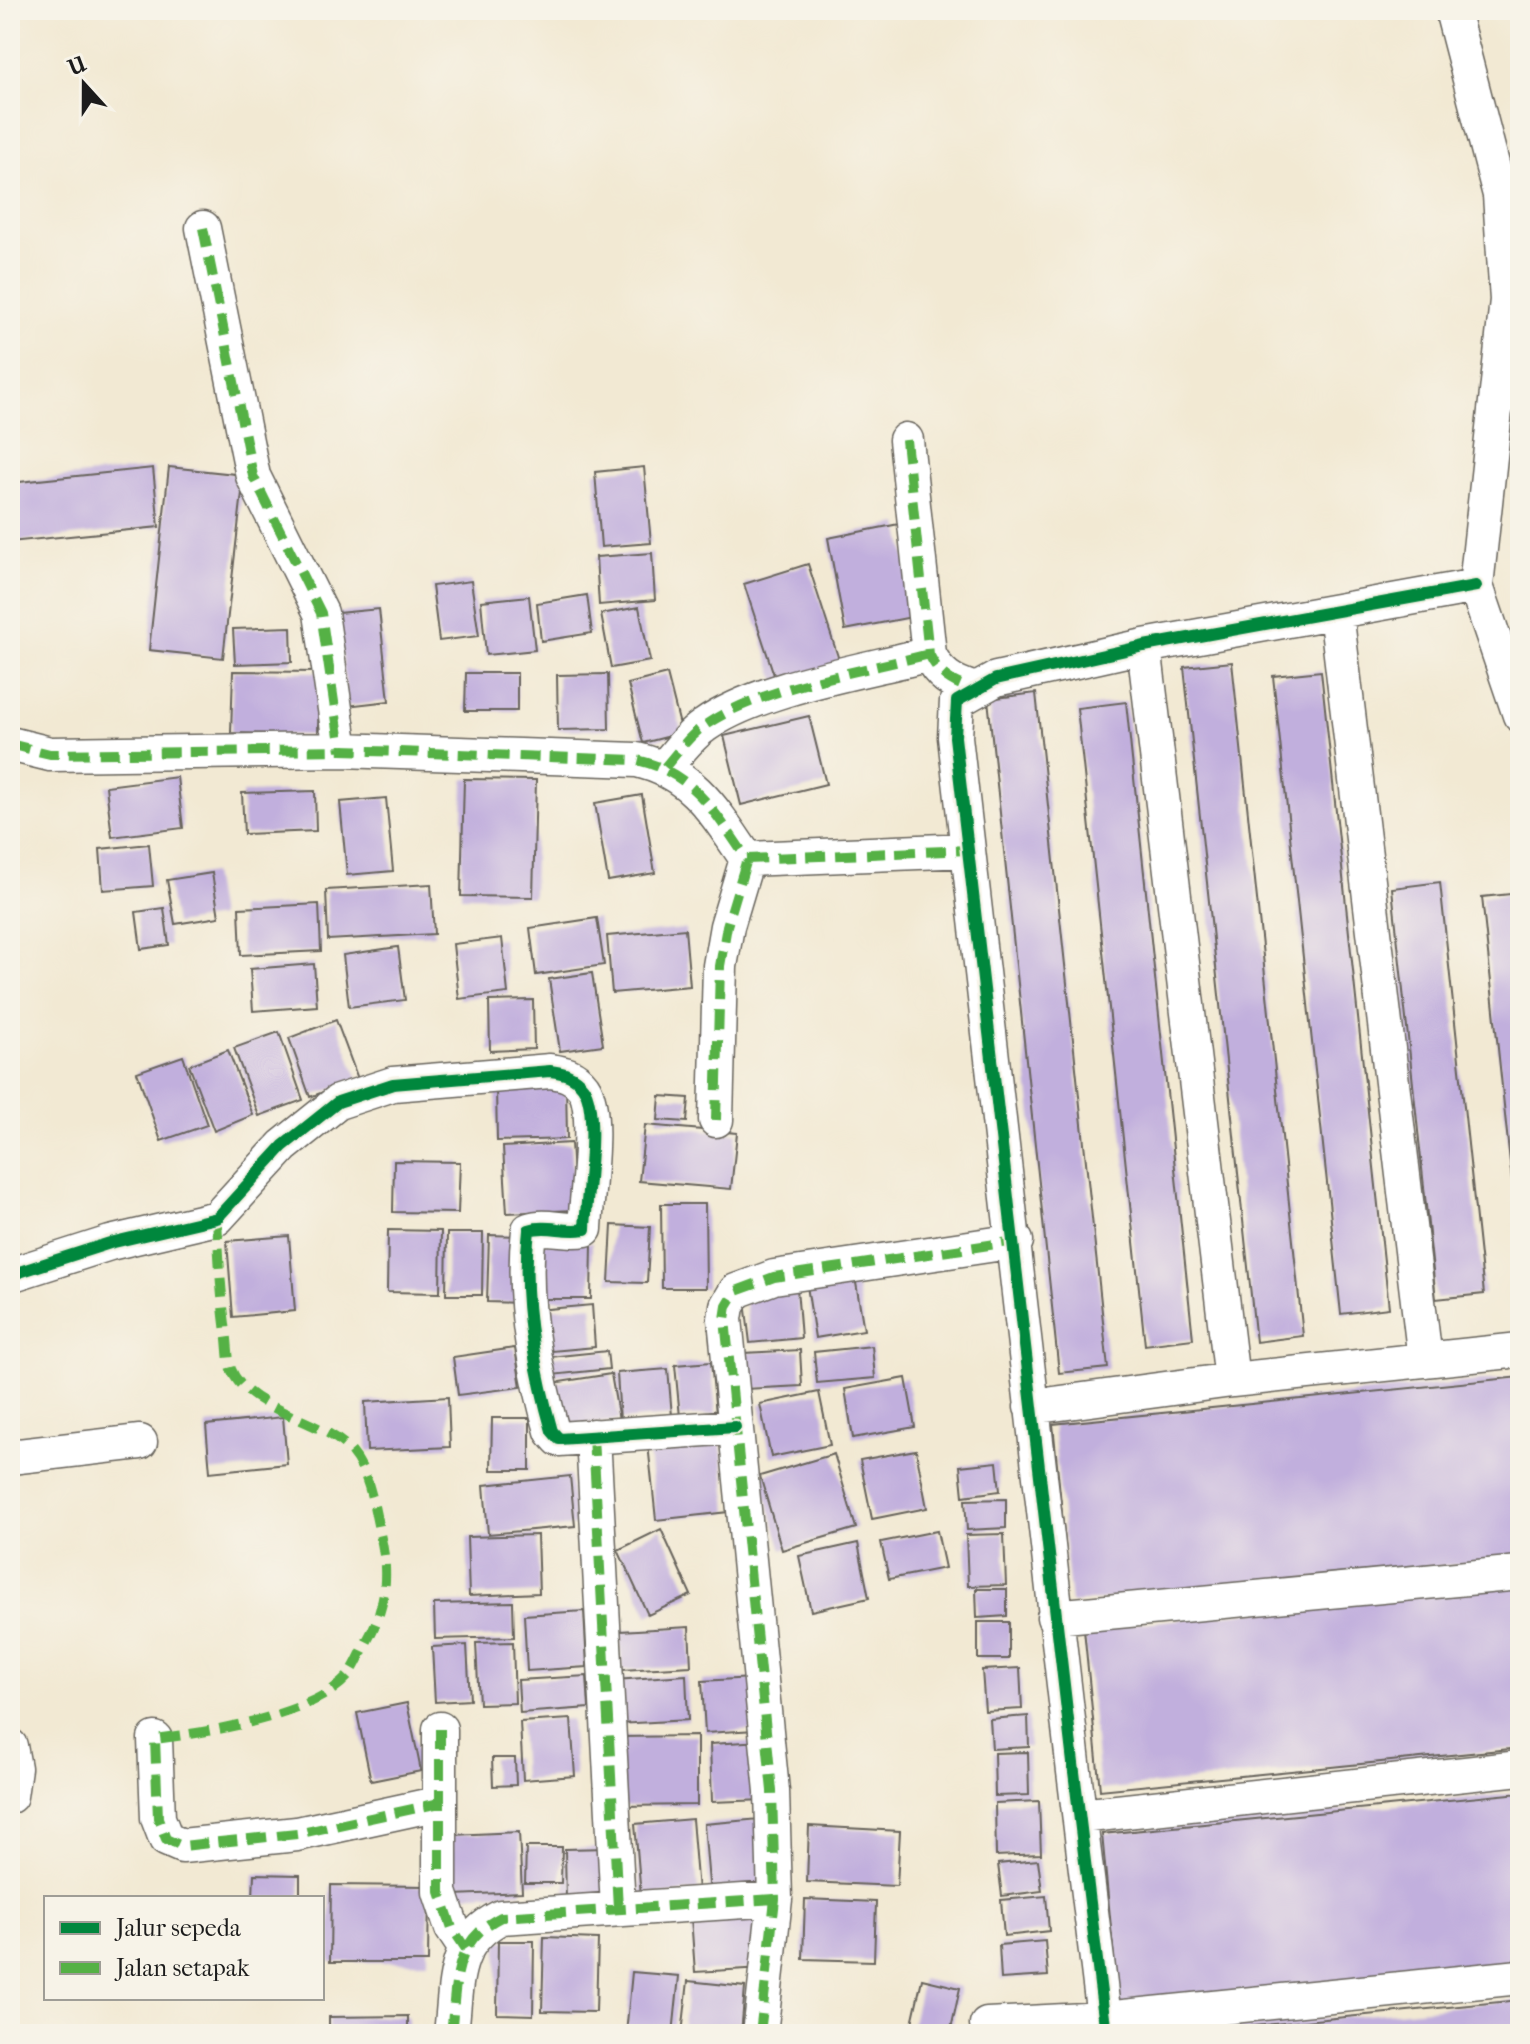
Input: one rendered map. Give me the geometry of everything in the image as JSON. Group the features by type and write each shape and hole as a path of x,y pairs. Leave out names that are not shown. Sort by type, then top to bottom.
{"street":[{"path":"1452,10 1500,195 1507,300 1508,404 1476,586 1520,715"},
{"path":"203,228 253,476 321,613 341,750"},
{"path":"906,440 929,654 936,669 954,683 973,689"},
{"path":"1105,2026 1054,1617 1016,1241 968,850 954,719 957,701 973,689 996,679 1144,646 1476,586"},
{"path":"1336,612 1425,1360"},
{"path":"1144,646 1232,1380"},
{"path":"665,767 703,726 732,711 784,691 929,654"},
{"path":"10,744 50,754 341,750 637,760 665,767 686,781 713,810 747,859"},
{"path":"747,859 968,850"},
{"path":"716,1120 720,966 727,926 747,859"},
{"path":"10,1275 110,1243 217,1218 283,1146 338,1102 393,1084 550,1071 570,1074 583,1087 591,1106 585,1229 569,1232 538,1227 529,1230 526,1283 552,1431 559,1439 735,1427"},
{"path":"760,2034 775,1899 772,1791 735,1427 725,1319 727,1306 736,1291 774,1277 1016,1241"},
{"path":"1031,1407 1232,1380 1520,1350"},
{"path":"593,1436 618,1908"},
{"path":"10,1457 140,1442"},
{"path":"1054,1617 1520,1573"},
{"path":"440,1729 440,1892 452,1928 466,1949"},
{"path":"155,1739 158,1818 166,1839 182,1846 297,1834 440,1803"},
{"path":"10,1746 14,1768 10,1796"},
{"path":"1080,1816 1520,1768"},
{"path":"451,2034 460,1958 479,1928 501,1917 775,1899"},
{"path":"987,2025 1105,2026 1520,1977"}],"building":[{"path":"169,467 244,475 223,658 149,650"},
{"path":"644,467 651,543 601,547 595,472"},
{"path":"153,468 159,527 10,542 10,483"},
{"path":"899,524 917,616 845,630 828,538"},
{"path":"652,553 655,600 599,605 596,557"},
{"path":"808,564 840,663 777,684 744,584"},
{"path":"471,581 479,636 439,641 432,586"},
{"path":"587,595 592,633 541,641 537,603"},
{"path":"529,596 535,650 486,655 481,601"},
{"path":"639,607 650,661 611,668 601,614"},
{"path":"379,609 389,701 347,706 338,613"},
{"path":"291,627 292,662 235,664 233,629"},
{"path":"1232,662 1303,1336 1256,1342 1184,667"},
{"path":"233,671 319,672 318,735 231,733"},
{"path":"1321,671 1389,1308 1341,1314 1273,676"},
{"path":"466,673 517,673 517,711 465,711"},
{"path":"608,674 609,729 558,730 557,675"},
{"path":"667,674 682,733 643,743 628,684"},
{"path":"1036,693 1108,1368 1059,1373 988,699"},
{"path":"1126,702 1193,1339 1145,1345 1077,708"},
{"path":"809,716 826,784 741,805 724,736"},
{"path":"177,777 183,828 112,837 106,786"},
{"path":"464,779 536,780 533,897 461,896"},
{"path":"315,791 316,831 244,834 242,793"},
{"path":"642,795 655,873 608,881 595,803"},
{"path":"386,798 393,871 347,875 340,802"},
{"path":"149,844 153,886 103,890 100,849"},
{"path":"212,873 219,917 175,924 167,880"},
{"path":"1440,882 1484,1294 1436,1299 1392,888"},
{"path":"431,884 434,934 328,940 326,890"},
{"path":"1520,893 1520,1237 1518,1238 1482,897"},
{"path":"319,904 321,951 241,955 239,908"},
{"path":"164,908 169,945 141,949 136,912"},
{"path":"597,918 604,965 536,975 530,928"},
{"path":"685,929 690,986 612,993 607,936"},
{"path":"502,938 508,993 459,999 453,944"},
{"path":"398,947 405,1000 349,1007 343,955"},
{"path":"314,964 317,1006 253,1011 250,969"},
{"path":"592,973 603,1045 560,1051 549,979"},
{"path":"533,1000 534,1049 490,1051 489,1001"},
{"path":"336,1020 358,1079 310,1097 289,1038"},
{"path":"279,1032 303,1100 259,1116 234,1048"},
{"path":"228,1050 253,1115 214,1131 189,1065"},
{"path":"183,1056 207,1125 161,1141 137,1072"},
{"path":"566,1084 567,1139 497,1141 496,1087"},
{"path":"660,1096 689,1098 687,1122 658,1120"},
{"path":"645,1125 737,1133 731,1189 639,1181"},
{"path":"571,1143 575,1210 507,1213 503,1147"},
{"path":"394,1161 460,1162 458,1213 393,1212"},
{"path":"661,1204 705,1204 706,1288 662,1288"},
{"path":"612,1225 650,1227 647,1283 609,1282"},
{"path":"388,1230 441,1231 440,1293 387,1292"},
{"path":"447,1233 483,1233 482,1295 446,1295"},
{"path":"489,1235 522,1236 521,1303 487,1302"},
{"path":"289,1236 295,1311 233,1317 227,1241"},
{"path":"532,1243 592,1243 591,1299 531,1299"},
{"path":"854,1271 864,1330 815,1338 806,1279"},
{"path":"797,1288 801,1338 750,1343 744,1293"},
{"path":"592,1305 595,1347 541,1352 537,1310"},
{"path":"872,1346 875,1378 817,1383 814,1352"},
{"path":"515,1348 521,1387 458,1395 453,1357"},
{"path":"800,1350 802,1386 745,1389 743,1353"},
{"path":"607,1351 609,1369 552,1375 550,1357"},
{"path":"711,1362 716,1414 680,1417 675,1365"},
{"path":"668,1369 672,1416 620,1420 617,1373"},
{"path":"611,1374 619,1420 560,1429 553,1383"},
{"path":"1520,1377 1520,1558 1071,1603 1053,1424"},
{"path":"906,1378 915,1427 853,1438 845,1389"},
{"path":"819,1392 830,1445 771,1457 760,1404"},
{"path":"448,1397 450,1447 367,1451 365,1402"},
{"path":"283,1417 287,1464 210,1472 206,1425"},
{"path":"492,1418 530,1418 530,1470 491,1470"},
{"path":"720,1437 728,1512 656,1520 648,1444"},
{"path":"916,1450 927,1508 872,1519 860,1460"},
{"path":"834,1454 856,1528 782,1550 760,1476"},
{"path":"997,1462 1000,1491 963,1496 960,1466"},
{"path":"570,1476 575,1526 488,1534 484,1485"},
{"path":"1006,1499 1006,1528 967,1530 965,1500"},
{"path":"661,1529 691,1595 648,1615 618,1550"},
{"path":"937,1531 945,1568 889,1579 881,1542"},
{"path":"1004,1534 1006,1585 968,1586 966,1535"},
{"path":"537,1535 539,1593 469,1596 467,1537"},
{"path":"858,1543 869,1598 811,1611 799,1556"},
{"path":"1520,1585 1520,1748 1100,1790 1084,1629"},
{"path":"976,1589 1007,1589 1007,1616 977,1618"},
{"path":"513,1602 514,1637 435,1639 434,1604"},
{"path":"584,1611 587,1667 527,1671 524,1615"},
{"path":"978,1622 1009,1622 1009,1659 978,1659"},
{"path":"689,1627 691,1666 622,1670 620,1631"},
{"path":"513,1642 515,1703 479,1704 476,1643"},
{"path":"467,1645 470,1700 435,1702 432,1647"},
{"path":"1020,1668 1022,1709 985,1711 982,1670"},
{"path":"686,1675 688,1720 618,1724 615,1680"},
{"path":"587,1676 589,1708 520,1713 518,1680"},
{"path":"752,1678 756,1730 705,1733 702,1681"},
{"path":"407,1703 421,1771 371,1781 357,1713"},
{"path":"1028,1716 1029,1747 992,1749 990,1719"},
{"path":"571,1719 575,1776 523,1780 520,1722"},
{"path":"697,1736 697,1805 618,1806 618,1737"},
{"path":"763,1741 765,1800 712,1802 710,1744"},
{"path":"1028,1752 1029,1795 995,1796 994,1753"},
{"path":"492,1758 515,1758 516,1785 493,1786"},
{"path":"1520,1793 1520,1971 1119,2011 1102,1834"},
{"path":"1039,1801 1041,1854 996,1856 995,1803"},
{"path":"692,1819 698,1891 641,1896 635,1824"},
{"path":"760,1819 766,1890 710,1895 704,1824"},
{"path":"809,1826 900,1831 897,1886 807,1882"},
{"path":"519,1832 522,1892 454,1895 452,1835"},
{"path":"526,1847 562,1847 561,1883 525,1883"},
{"path":"608,1848 609,1900 566,1902 565,1849"},
{"path":"1038,1860 1042,1891 1002,1896 998,1864"},
{"path":"254,1874 300,1875 300,1896 253,1896"},
{"path":"331,1885 429,1886 428,1962 330,1962"},
{"path":"1046,1896 1049,1931 1004,1936 1001,1900"},
{"path":"805,1899 876,1902 874,1961 803,1959"},
{"path":"760,1913 764,1968 695,1972 691,1917"},
{"path":"544,1937 598,1939 596,2012 542,2011"},
{"path":"498,1941 534,1941 533,2015 497,2014"},
{"path":"1045,1941 1048,1976 1001,1979 999,1945"},
{"path":"632,1972 679,1976 673,2034 626,2034"},
{"path":"922,1979 960,1988 950,2034 910,2032"},
{"path":"688,1981 745,1987 741,2034 682,2034"},
{"path":"1520,2000 1520,2034 1202,2034 1244,2027"},
{"path":"408,2016 408,2034 329,2034 329,2017"}],"marked path":[{"path":"203,228 253,476 321,613 341,750"},
{"path":"906,440 929,654 947,677 973,689"},
{"path":"665,767 699,730 727,712 813,682 929,654"},
{"path":"10,744 50,754 341,750 637,760 657,766 689,785 714,811 747,859 968,850"},
{"path":"716,1120 720,966 727,926 747,859"},
{"path":"217,1218 231,1369 239,1383 251,1394 332,1436 345,1445 360,1464 372,1498 383,1547 383,1601 356,1663 348,1676 332,1690 310,1702 258,1720 155,1739 158,1818 166,1839 182,1846 297,1834 440,1803"},
{"path":"760,2034 775,1899 772,1791 725,1319 727,1306 736,1291 774,1277 1016,1241"},
{"path":"593,1436 618,1908"},
{"path":"440,1729 440,1892 452,1928 466,1949"},
{"path":"451,2034 456,1982 465,1952 485,1927 501,1917 775,1899"}],"cycle path":[{"path":"1106,2034 955,737 957,701 996,679 1144,646 1476,586"},
{"path":"10,1275 110,1243 217,1218 283,1146 338,1102 393,1084 550,1071 560,1073 580,1083 588,1099 591,1155 585,1229 529,1230 528,1305 540,1382 552,1431 559,1439 735,1427"}]}
